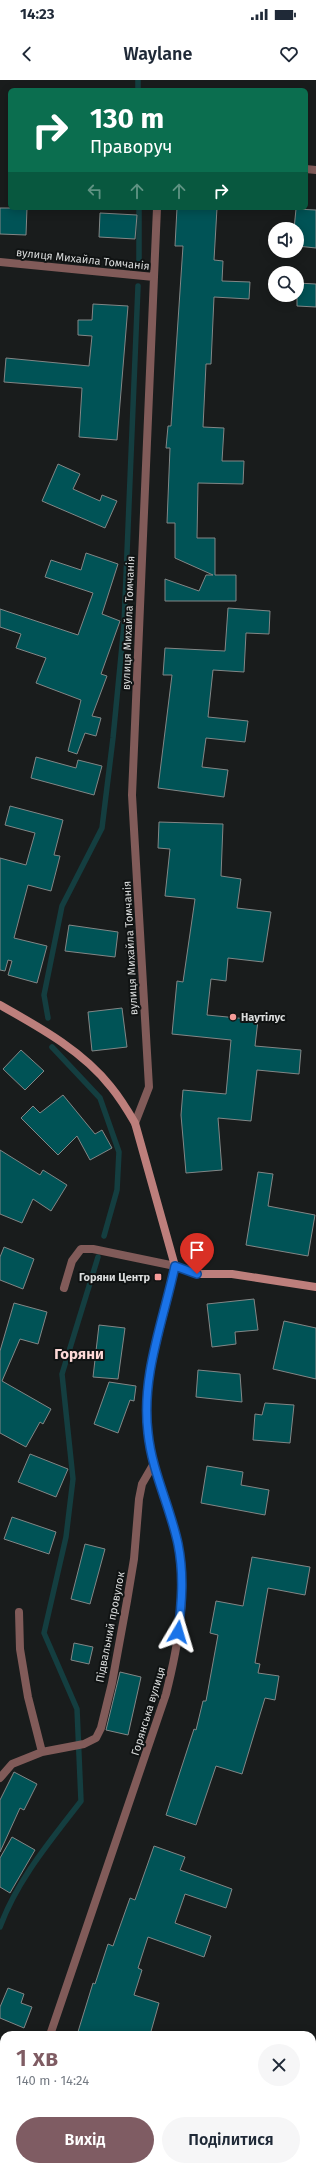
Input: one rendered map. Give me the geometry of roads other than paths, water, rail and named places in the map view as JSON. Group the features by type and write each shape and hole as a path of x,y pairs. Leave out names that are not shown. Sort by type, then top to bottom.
{"street":[{"path":"154,277 157,210"},
{"name":"вулиця Михайла Томчанія","path":"0,262 154,277 132,796 149,1087 135,1123"},
{"path":"0,1005 36,1025 91,1066 111,1086 135,1123 175,1266"},
{"path":"64,1288 72,1261 81,1249 92,1249 175,1266 197,1274 232,1274 316,1287"},
{"name":"Горянська вулиця","path":"51,2031 153,1736 175,1658 181,1606 182,1573 178,1544 166,1501 153,1465 146,1410 148,1373 167,1304 175,1266"},
{"name":"Підвальний провулок","path":"0,1778 12,1764 42,1752 84,1744 96,1738 101,1728 112,1683 134,1559 139,1499 142,1484 153,1465"},
{"path":"19,1612 20,1649 28,1696 42,1752"}],"waterway":[{"path":"138,80 138,88"},
{"path":"139,210 139,263"},
{"path":"48,1018 44,995 62,906 102,828 113,738 124,625 138,286"},
{"path":"52,1047 100,1098 119,1152 117,1190 104,1236"},
{"path":"0,1927 7,1910 25,1877 81,1801 77,1709 44,1633 66,1537 73,1479 62,1374 98,1257"}],"place":[{"name":"Наутілус","path":"233,1017"},
{"name":"Горяни Центр","path":"158,1277"}],"district":[{"name":"Горяни","path":"79,1354"}]}
